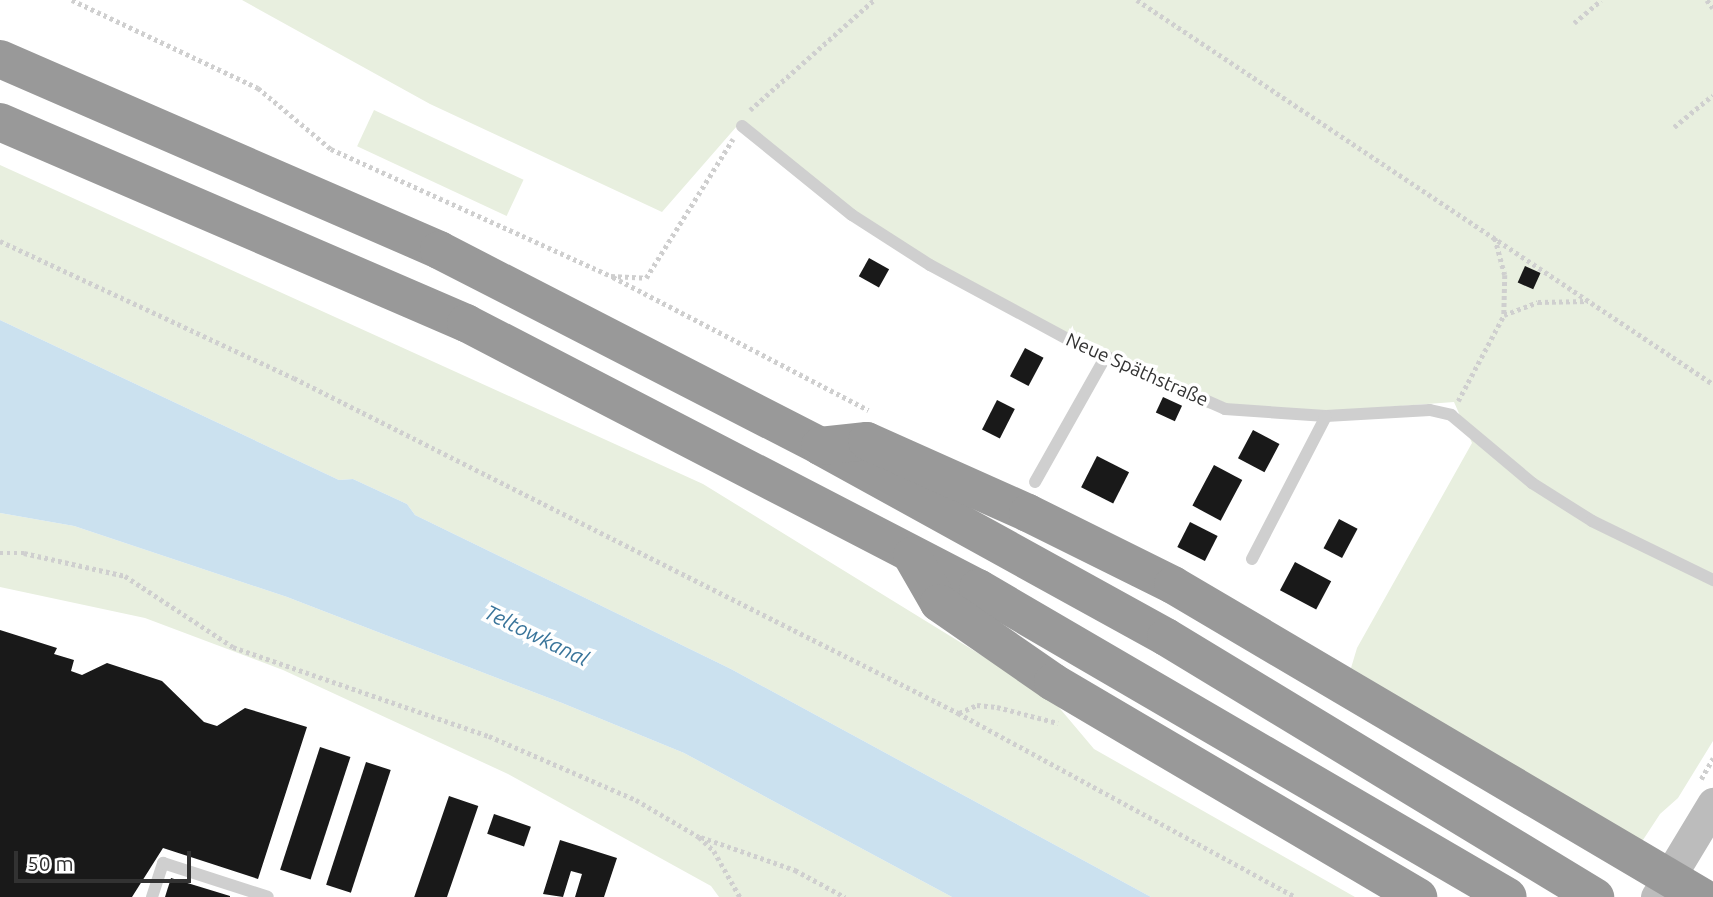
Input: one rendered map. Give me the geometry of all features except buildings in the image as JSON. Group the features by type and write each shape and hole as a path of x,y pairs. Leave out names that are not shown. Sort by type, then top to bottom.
{"highway":[{"path":"11,64 439,250 820,446 1166,637 1595,897"},
{"path":"0,122 466,323 912,556 1081,648 1508,897"},
{"path":"820,446 867,441 1028,513 1173,585 1662,889 1703,897"},
{"path":"912,556 939,603 1053,682 1418,897"}],"main road":[{"path":"1662,889 1713,804"},
{"path":"1703,897 1713,879"}],"lane":[{"name":"Neue Späthstraße","path":"742,126 819,191 930,265 1106,356 1225,409 1326,416 1394,410 1451,415"},
{"path":"1035,482 1106,356"},
{"path":"1451,415 1532,483 1592,521 1713,580"},
{"path":"1252,559 1326,416"},
{"path":"152,897 163,863 268,897"}],"path":[{"path":"72,0 258,88 331,149 611,276 646,278 742,126 753,104 874,0"},
{"path":"1137,0 1713,384"},
{"path":"1574,23 1601,0"},
{"path":"1707,0 1713,8"},
{"path":"1674,127 1713,95"},
{"path":"1451,415 1504,315 1504,275 1495,238"},
{"path":"0,242 294,378 958,713 1295,897"},
{"path":"1504,315 1538,302 1589,302"},
{"path":"0,553 24,553 125,576 233,647 489,736 636,800 699,836 795,870 845,897"},
{"path":"699,836 713,851 740,897"}],"green space":[{"path":"242,0 1713,0 1713,741 1678,798 1660,814 1641,843 1351,668 1357,648 1472,443 1454,402 1292,414 1205,408 1055,338 922,261 737,126 662,212 430,104"},
{"path":"374,110 524,180 507,216 357,146"},
{"path":"0,165 703,484 1051,698 1094,749 1355,897 1151,897 731,669 415,515 407,504 353,479 339,480 0,320"},
{"path":"0,513 74,526 287,597 562,703 684,753 952,897 719,897 711,886 508,774 283,670 145,618 0,587"}],"water":[{"name":"Teltowkanal","path":"0,320 339,480 353,479 407,504 415,515 731,669 1151,897 952,897 684,753 562,703 287,597 74,526 0,513"}]}
